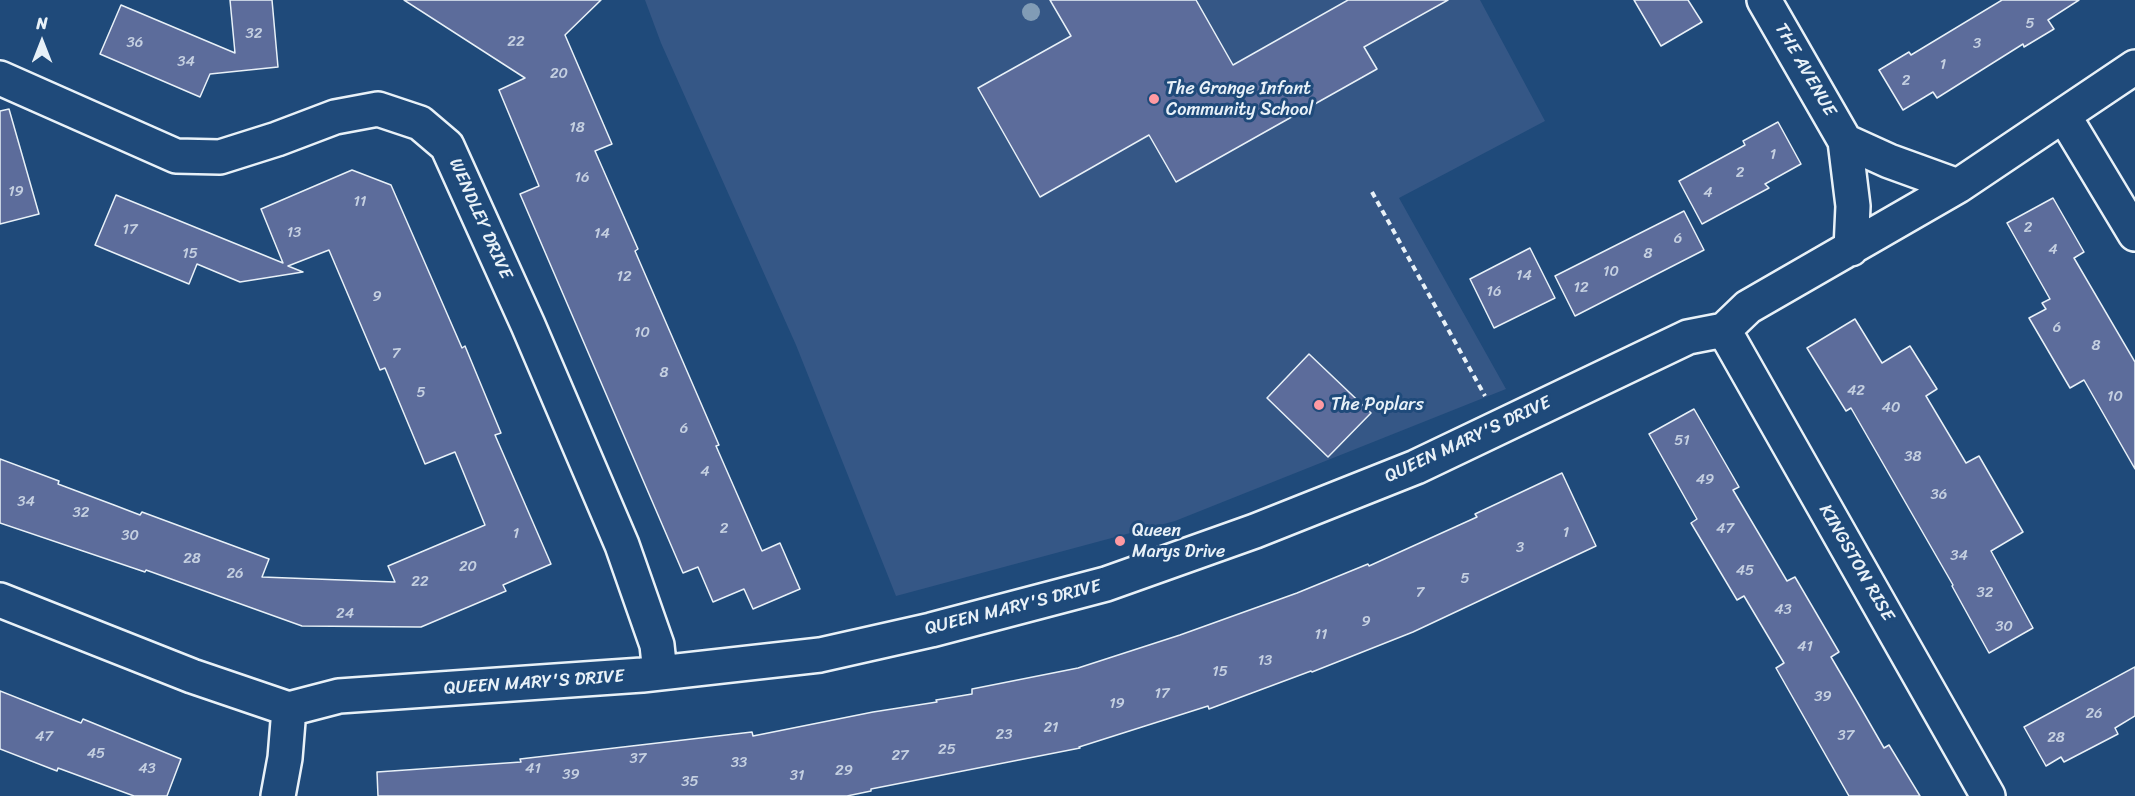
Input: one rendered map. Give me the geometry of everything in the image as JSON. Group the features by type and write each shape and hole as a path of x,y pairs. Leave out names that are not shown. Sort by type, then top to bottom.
{"street":[{"name":"THE AVENUE","path":"1764,0 1845,141 1853,206 1851,249"},
{"path":"1724,330 1748,307 1958,186 2135,67"},
{"name":"WENDLEY DRIVE","path":"0,78 176,156 219,157 277,139 335,117 378,109 420,123 447,146 528,325 622,545 657,645 660,673"},
{"path":"2064,116 2135,234"},
{"path":"1845,141 1889,161 1958,186"},
{"name":"QUEEN MARY'S DRIVE","path":"289,709 339,696 660,673 820,655 932,630 1106,584 1255,531 1416,467 1688,337 1724,330"},
{"name":"KINGSTON RISE","path":"1724,330 1988,796"},
{"path":"0,600 192,676 289,709 285,758 278,796"}],"path":[{"path":"1372,192 1488,402"}],"shaded area":[{"path":"645,0 1480,0 1545,121 1399,198 1506,389 1175,521 896,596 796,345 661,43"}],"building":[{"path":"230,0 272,0 278,67 210,74 200,97 100,54 121,5 235,53"},
{"path":"404,0 601,0 565,35 612,144 595,151 638,249 635,251 719,445 716,446 762,551 780,543 800,589 753,609 744,589 713,602 698,567 683,573 520,194 539,186 499,90 525,78"},
{"name":"The Grange Infant Community School","path":"1050,0 1196,0 1233,65 1348,0 1448,0 1364,47 1377,69 1176,182 1149,135 1040,197 978,88 1071,36"},
{"path":"1634,0 1688,0 1702,22 1661,46"},
{"path":"2002,0 2079,0 2048,20 2054,29 2024,47 2023,44 1937,98 1933,92 1903,110 1879,70 1909,52 1911,55"},
{"path":"9,109 39,214 0,224 0,111"},
{"path":"1778,122 1801,164 1765,184 1769,188 1702,224 1679,181 1745,145 1743,141"},
{"path":"352,170 391,185 462,348 465,346 501,433 495,435 551,564 503,585 506,591 421,627 302,626 146,570 145,572 0,523 0,459 140,515 142,512 269,559 262,577 395,582 388,566 485,525 455,452 425,464 385,368 380,370 329,250 288,266 303,272 240,282 197,264 189,284 95,245 116,195 283,263 261,209"},
{"path":"2053,198 2084,252 2074,258 2135,362 2135,469 2084,380 2070,388 2029,318 2046,309 2042,303 2050,299 2007,223"},
{"path":"1684,211 1704,250 1575,316 1555,276"},
{"path":"1530,248 1555,298 1494,328 1470,279"},
{"path":"1855,319 1882,363 1910,346 1937,389 1926,396 1966,463 1979,456 2023,532 1991,551 2033,628 1989,653 1953,585 1851,408 1846,411 1807,348"},
{"name":"The Poplars","path":"1309,354 1371,413 1328,457 1267,398"},
{"path":"1694,409 1739,487 1733,490 1787,581 1795,577 1839,652 1831,657 1884,748 1889,745 1920,796 1849,796 1776,668 1784,663 1744,596 1737,600 1691,523 1697,519 1649,434"},
{"path":"1562,473 1596,546 1413,632 1312,672 1209,709 1208,706 1080,748 871,789 871,791 847,796 378,796 377,772 521,762 520,759 752,732 753,736 937,702 936,700 972,694 972,689 1078,668 1180,635 1297,593 1368,564 1369,566 1477,517 1475,514"},
{"path":"2135,667 2135,716 2115,728 2118,734 2064,762 2061,757 2046,766 2024,727"},
{"path":"0,691 81,723 83,719 181,759 167,796 134,796 58,768 57,771 0,749"}],"place":[{"name":"The Grange Infant Community School","path":"1154,99"},
{"name":"The Poplars","path":"1319,405"},
{"name":"Queen Marys Drive","path":"1120,541"}]}
